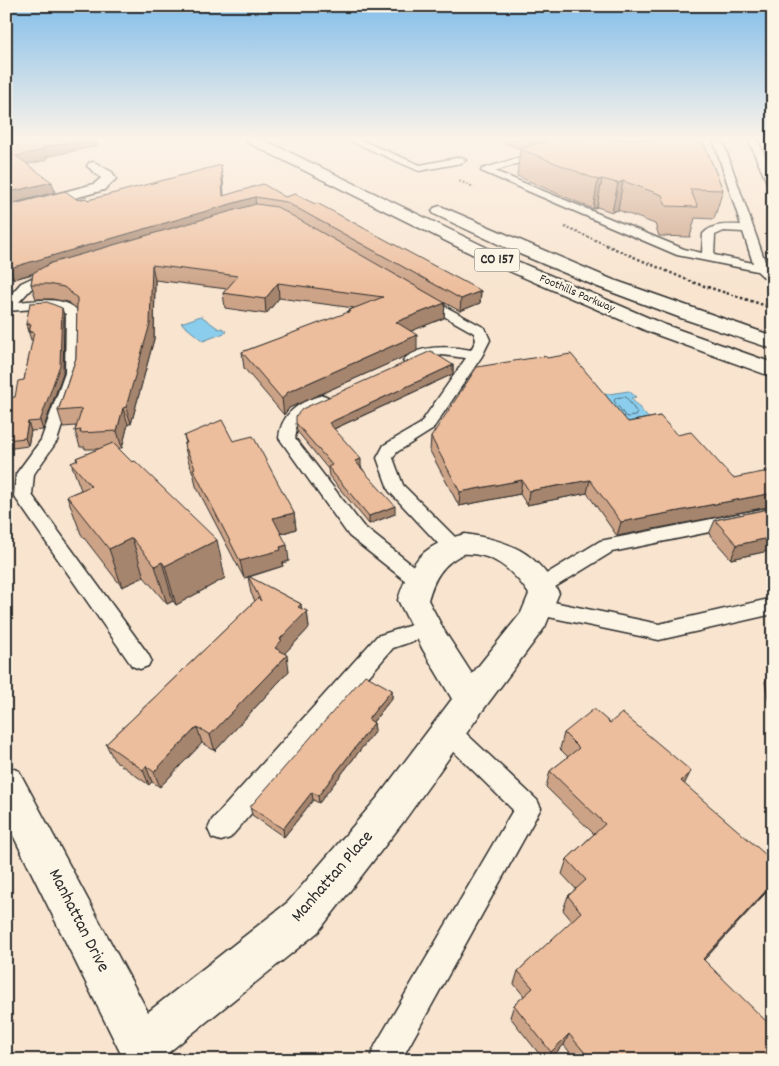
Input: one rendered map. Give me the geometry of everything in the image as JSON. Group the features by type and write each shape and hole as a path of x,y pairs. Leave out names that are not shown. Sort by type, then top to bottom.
{"main road":[{"path":"6,212 93,189"},
{"name":"Foothills Parkway","path":"353,189 500,261 656,328 773,371"},
{"name":"Foothills Parkway","path":"425,204 514,246 603,283 702,320 773,343"},
{"path":"471,700 427,628 413,600 427,564 452,546 465,544 494,548 516,558 533,575 539,597"},
{"name":"Manhattan Place","path":"146,1052 303,917 391,809 471,700 534,619 539,597"},
{"name":"Manhattan Drive","path":"6,783 146,1052"}],"lane":[{"path":"528,189 681,252 761,268"},
{"path":"735,189 761,268 773,279"},
{"path":"708,257 709,234 714,230 748,229"},
{"path":"7,307 26,286 51,273 70,268"},
{"path":"413,292 480,331 483,340 476,356 426,427 390,449 385,458 394,487 452,546"},
{"path":"7,307 56,306 68,309 73,313 72,373 49,441 14,486 140,660"},
{"path":"393,369 428,353 450,350 476,356"},
{"path":"340,393 296,413 287,424 287,438 356,531 419,581"},
{"path":"539,597 607,546 773,513"},
{"path":"539,597 659,632 773,606"},
{"path":"221,829 384,642 427,628"},
{"path":"391,1060 387,1055 528,808 448,731"}],"water":[{"path":"201,316 219,329 222,328 227,332 203,341 181,323"},
{"path":"629,391 636,397 631,398 649,419 625,423 602,395"}],"building":[{"path":"6,189 24,189 6,193"},
{"path":"131,189 223,189 223,196 247,189 271,189 285,197 295,194 315,204 317,203 481,291 461,299 286,202 255,197 10,268 6,264 6,206 65,191 78,200 86,198 88,200"},
{"path":"645,189 722,189 723,190 690,189 698,207 666,206 662,195"},
{"path":"256,204 277,207 445,303 396,322 417,335 288,392 282,399 242,352 383,297 278,283 265,299 223,293 238,276 152,265 150,324 126,407 123,408 117,431 80,433 81,430 75,431 82,409 58,411 76,358 77,298 64,287 31,284 33,273 51,263"},
{"path":"47,302 62,308 60,365 40,421 28,422 25,438 6,440 6,407 9,398 15,397 18,381 24,380 34,332 29,332 31,324 26,324 30,303"},
{"path":"431,351 453,365 329,423 361,459 355,461 395,506 369,516 328,467 332,465 296,423 296,416 302,409"},
{"path":"571,354 628,422 660,416 677,435 691,432 733,478 773,470 773,493 621,522 590,480 529,491 522,480 460,492 431,437 477,367 545,356 547,358"},
{"path":"222,420 233,441 253,436 294,513 273,518 287,545 280,547 281,550 240,561 193,469 195,468 184,444 187,443 184,436"},
{"path":"113,443 132,462 135,461 217,540 165,566 162,562 155,566 132,538 109,549 67,496 91,486 71,463 78,460 76,458"},
{"path":"773,508 773,537 737,545 715,520"},
{"path":"248,576 301,604 298,607 307,611 280,639 282,640 275,648 287,655 210,735 197,727 154,772 146,766 143,770 106,744 258,598 261,601"},
{"path":"365,675 392,690 368,719 374,723 318,796 312,792 283,829 250,807"},
{"path":"594,709 610,723 622,713 691,771 681,781 773,861 773,883 703,959 773,1028 773,1060 638,1060 637,1058 636,1060 591,1060 569,1034 551,1052 514,1005 533,988 518,971 581,912 568,896 586,880 567,859 605,824 550,771 579,748 564,733"}]}
